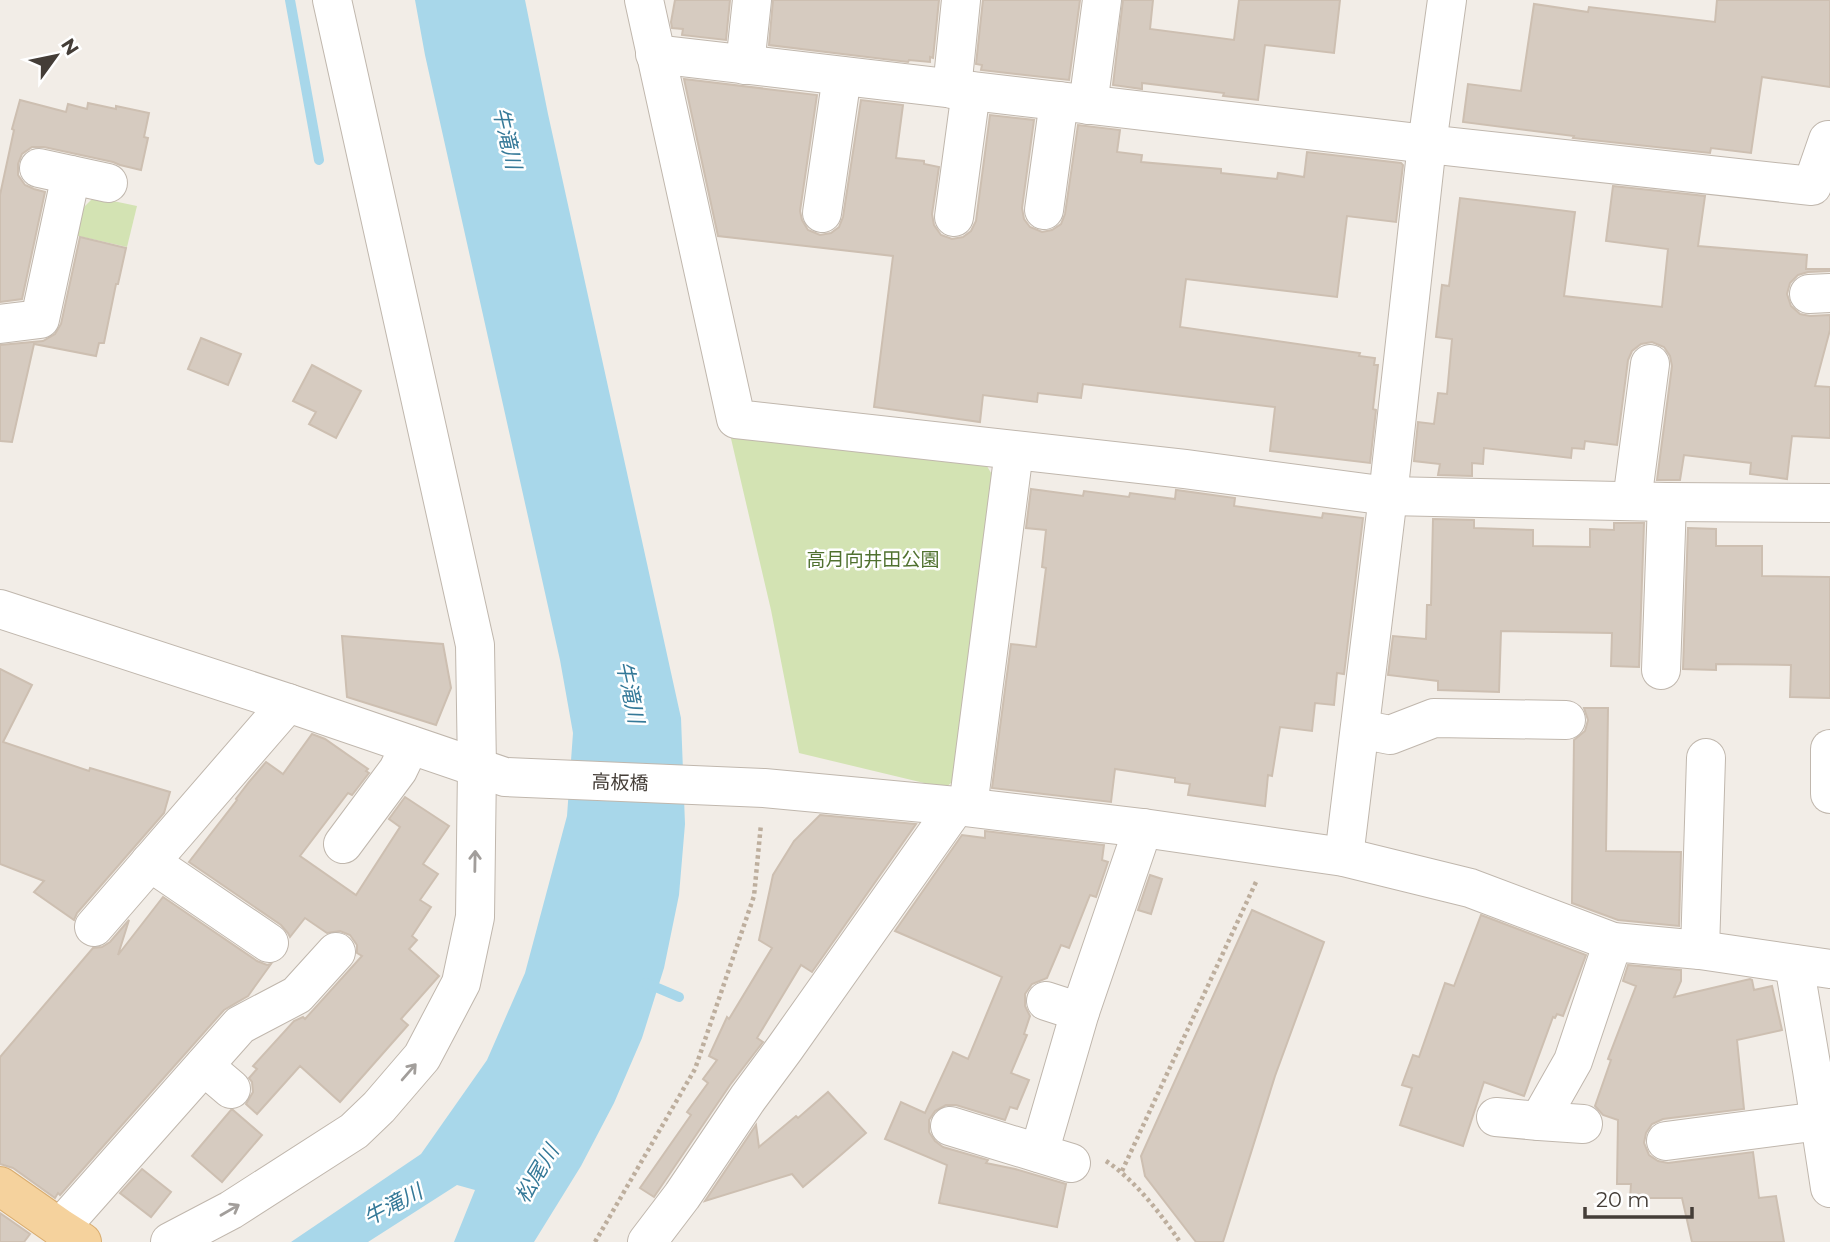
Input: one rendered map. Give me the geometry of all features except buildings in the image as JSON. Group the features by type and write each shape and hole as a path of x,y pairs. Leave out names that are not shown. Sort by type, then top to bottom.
{"main road":[{"path":"0,1186 71,1235"}],"street":[{"path":"170,1242 231,1210 354,1131 379,1107 422,1057 461,983 475,917 491,772 475,645 332,0"},
{"path":"644,0 736,419 1185,469 1388,496 1830,503"},
{"path":"745,65 752,0"},
{"path":"954,216 961,90 961,0"},
{"path":"1044,210 1101,0"},
{"path":"1344,857 1427,144 1447,0"},
{"path":"655,54 1812,186 1830,140"},
{"path":"822,213 842,76"},
{"path":"0,324 40,319 62,293 55,172 108,183"},
{"path":"1650,364 1650,502 1661,670"},
{"path":"647,1242 682,1196 748,1098 962,807 1014,451"},
{"name":"高板橋","path":"0,609 491,772 750,787 962,807 1143,828 1344,857 1471,888 1613,942 1700,950 1812,967"},
{"path":"94,927 288,703"},
{"path":"1360,729 1390,735 1434,718 1566,720"},
{"path":"344,844 398,769 410,745"},
{"path":"1830,749 1830,794"},
{"path":"1700,950 1706,758"},
{"path":"950,1126 1055,1158 1063,1007 1143,828"},
{"path":"71,1235 218,1077 240,1025 297,995 303,957 150,862"},
{"path":"1539,1121 1573,1061 1613,942"},
{"path":"1812,967 1820,1121 1830,1188"},
{"path":"1496,1117 1583,1124"},
{"path":"1666,1141 1820,1121"}],"path":[{"path":"596,1242 695,1069 754,896 750,787"},
{"path":"1122,1171 1274,847"},
{"path":"1055,1158 1089,1150 1122,1171 1180,1242"}],"green space":[{"path":"94,197 137,206 127,247 74,235 79,212"},
{"name":"高月向井田公園","path":"729,430 985,463 993,476 957,778 945,788 799,753 771,610"}],"water":[{"path":"415,0 525,0 681,718 685,824 679,895 664,968 642,1038 614,1103 581,1166 534,1242 454,1242 475,1190 457,1185 368,1242 291,1242 421,1154 487,1060 525,973 567,816 573,733 560,660"}],"waterway":[{"path":"290,0 319,160"},
{"path":"646,983 679,997"}],"water label":[{"name":"牛滝川","path":"507,138"},
{"name":"牛滝川","path":"630,692"},
{"name":"松尾川","path":"537,1174"},
{"name":"牛滝川","path":"393,1205"}]}
